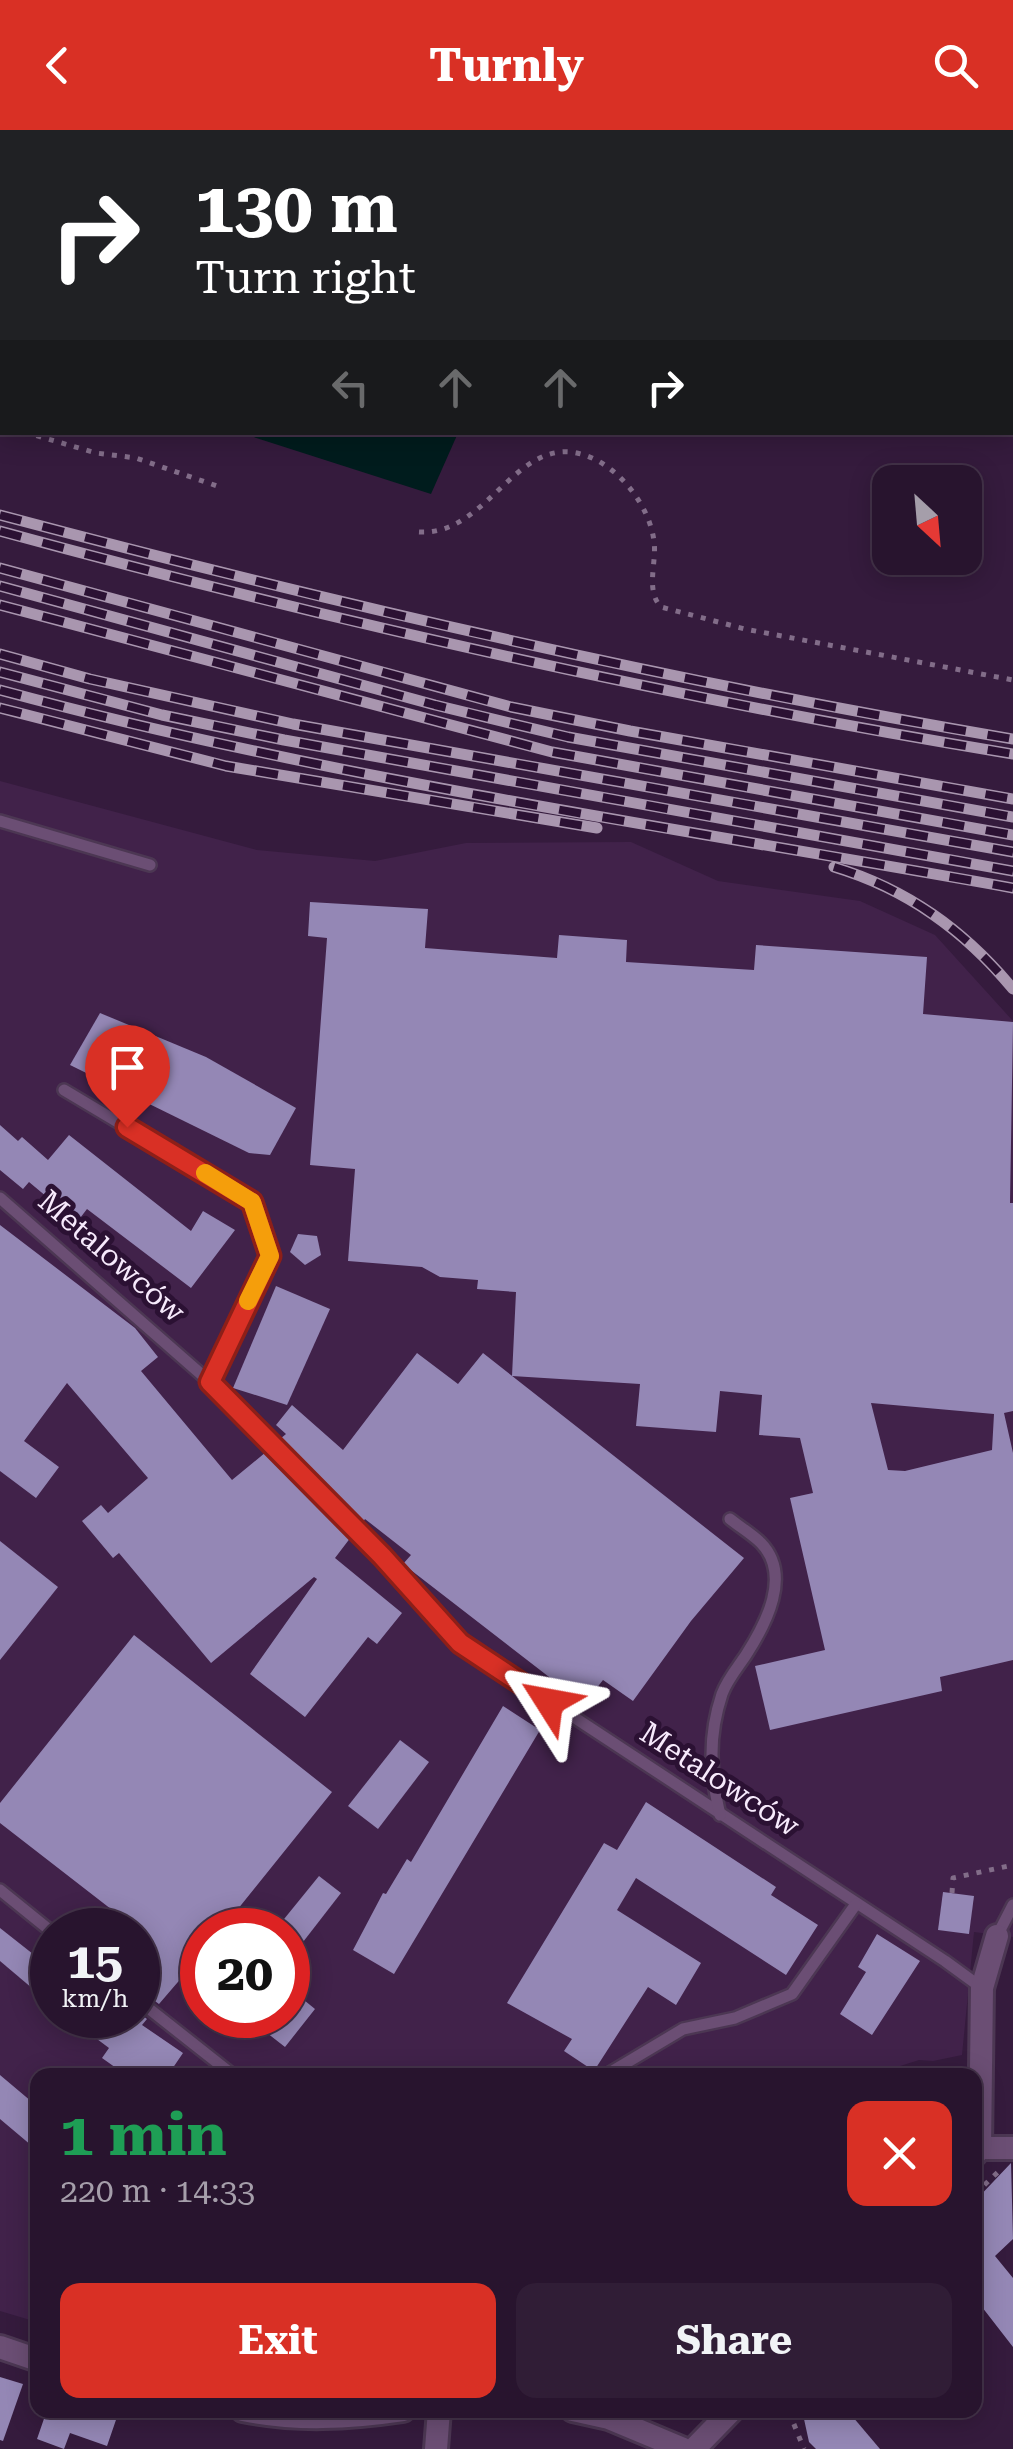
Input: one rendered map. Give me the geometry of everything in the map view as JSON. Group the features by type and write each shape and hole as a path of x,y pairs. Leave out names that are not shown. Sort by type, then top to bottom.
{"street":[{"path":"980,2068 982,1988 997,1936"},
{"path":"982,2152 1011,2155"},
{"path":"0,2347 30,2357"},
{"path":"436,2449 438,2418"},
{"path":"610,2418 683,2449"},
{"path":"694,2449 724,2418"}],"lane":[{"path":"0,821 150,865"},
{"path":"64,1090 252,1202 270,1256 210,1382"},
{"name":"Metalowców","path":"0,1198 210,1382 382,1556 460,1643 982,1988"},
{"path":"720,1814 712,1780 710,1734 724,1689 764,1627 774,1597 774,1566 762,1544 730,1520"},
{"path":"0,1890 30,1914"},
{"path":"618,2068 683,2029 734,2018 792,1994 856,1904"},
{"path":"997,1936 1013,1905"},
{"path":"160,2017 224,2068"}],"path":[{"path":"35,435 96,452 136,458 220,487"},
{"path":"419,532 440,532 457,526 533,462 550,454 567,451 584,455 616,474 648,519 655,560 652,592 661,607 745,629 1013,680"},
{"path":"952,1893 953,1878 1013,1865"},
{"path":"982,2186 1011,2155"},
{"path":"792,2418 804,2449"}],"shaded area":[{"path":"247,435 457,435 431,494"},
{"path":"0,781 257,850 375,861 466,843 631,842 718,881 860,901 935,935 1013,1021 1013,1937 974,1932 962,2055 919,2060 894,2068 30,2068 30,2320 0,2311"}],"building":[{"path":"310,902 428,909 425,948 557,958 559,935 627,940 626,962 754,970 756,945 927,957 923,1014 1013,1022 1013,1411 1004,1413 1013,1453 1013,1660 940,1677 942,1691 770,1730 755,1666 825,1650 790,1498 813,1493 800,1438 759,1435 762,1395 720,1391 716,1432 636,1426 640,1384 512,1376 516,1292 477,1289 478,1280 440,1277 422,1267 348,1261 355,1169 310,1165 327,938 308,936","holes":["871,1403 994,1414 992,1450 905,1471 888,1470"]},
{"path":"100,1013 206,1057 296,1108 270,1155 249,1153 70,1065"},
{"path":"0,1125 18,1141 22,1137 48,1160 69,1135 191,1231 203,1211 235,1230 191,1288 87,1209 77,1222 29,1182 23,1189 0,1170"},
{"path":"0,1225 135,1328 158,1357 141,1371 232,1480 266,1452 351,1537 335,1558 402,1613 377,1644 368,1637 305,1717 250,1674 317,1579 314,1577 211,1663 119,1553 113,1558 82,1521 101,1505 108,1513 148,1478 67,1383 24,1441 59,1467 36,1498 0,1471"},
{"path":"298,1234 317,1236 321,1255 305,1265 290,1252"},
{"path":"276,1286 330,1309 287,1405 233,1388"},
{"path":"417,1353 458,1384 483,1353 744,1558 691,1621 633,1701 603,1680 584,1704 403,1564 411,1555 365,1519 363,1522 280,1439 286,1434 276,1425 292,1405 343,1450"},
{"path":"0,1541 58,1587 0,1660"},
{"path":"134,1635 332,1792 239,1908 180,1908 180,1980 160,2003 160,1908 110,1908 0,1823 0,1803"},
{"path":"503,1706 540,1730 394,1974 353,1950 383,1893 386,1894 407,1859 411,1862"},
{"path":"400,1740 429,1762 378,1829 348,1806"},
{"path":"646,1802 776,1887 771,1895 818,1925 786,1975 636,1878 617,1910 701,1963 676,2005 648,1987 596,2068 590,2068 564,2051 572,2039 507,2003 604,1843 617,1850"},
{"path":"319,1876 341,1893 310,1933 310,1908 293,1908"},
{"path":"943,1892 974,1896 969,1934 938,1930"},
{"path":"0,1928 30,1952 30,1986 0,1961"},
{"path":"877,1934 920,1961 872,2035 840,2014 866,1972 858,1967"},
{"path":"160,2037 183,2053 173,2068 116,2068 102,2058 109,2048 96,2038"},
{"path":"273,2038 292,2038 285,2047"},
{"path":"0,2075 30,2100 30,2144 0,2119"},
{"path":"1011,2163 1013,2239 995,2256 1013,2278 1013,2347 982,2307 982,2194"},
{"path":"0,2377 23,2384 3,2441 0,2440"},
{"path":"44,2418 117,2418 107,2446 70,2433 64,2449 37,2439"},
{"path":"804,2418 854,2418 880,2449 816,2449 809,2442"}],"railway":[{"path":"0,515 251,580 504,639 885,717 1013,739"},
{"path":"0,531 504,656 758,708 1013,754"},
{"path":"0,568 511,707 1013,799"},
{"path":"0,586 435,705 568,737 1013,817"},
{"path":"0,605 552,752 1013,835"},
{"path":"0,654 90,679 293,724 1013,852"},
{"path":"0,672 162,715 284,740 1013,871"},
{"path":"0,690 125,722 377,776 1013,888"},
{"path":"0,708 226,766 597,828"},
{"path":"834,867 886,887 932,914 975,948 1013,989"}],"slow traffic":[{"path":"205,1173 252,1202 270,1256 248,1301"}],"route":[{"path":"127,1127 252,1202 270,1256 210,1382 382,1556 460,1643 549,1702"}]}
